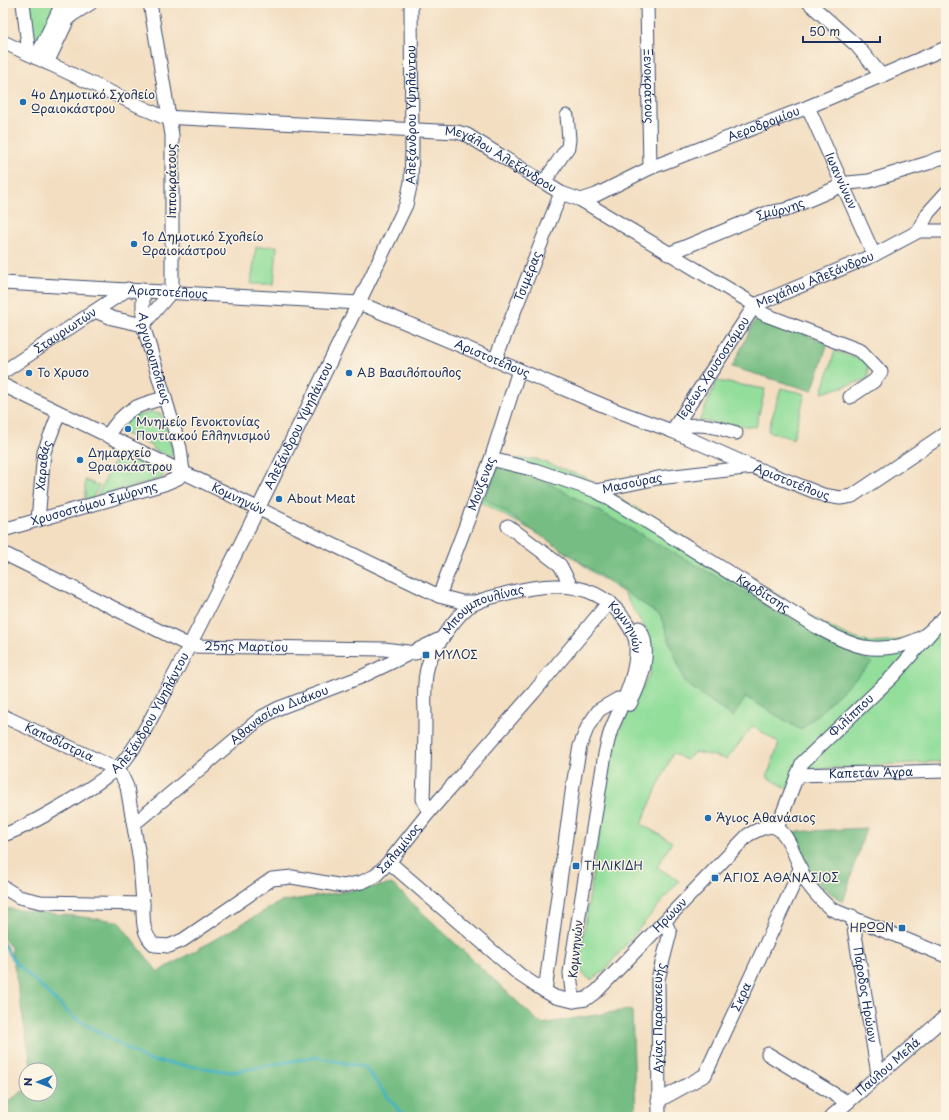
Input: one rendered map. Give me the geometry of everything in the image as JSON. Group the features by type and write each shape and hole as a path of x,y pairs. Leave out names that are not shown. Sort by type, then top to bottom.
{"street":[{"path":"23,3 37,58"},
{"path":"37,58 59,10 69,3"},
{"path":"37,58 68,19 91,3"},
{"name":"Ιπποκράτους","path":"150,3 172,135 172,291"},
{"name":"Αλεξάνδρου Υψηλάντου","path":"3,835 54,809 96,783 115,769 125,759 140,739 190,646 258,509 406,205 411,182 411,3"},
{"name":"Ξενοκράτους","path":"646,3 650,168"},
{"path":"809,3 857,46 882,76"},
{"name":"Μεγάλου Αλεξάνδρου","path":"3,42 157,115 170,118 457,132 467,135 561,193 581,200 668,254 755,305 874,255 919,231"},
{"name":"Αεροδρομίου","path":"581,200 596,195 650,168 808,107 946,48"},
{"name":"Ιωαννίνων","path":"808,107 874,255"},
{"path":"544,182 568,147 569,139 567,116"},
{"name":"Σμύρνης","path":"668,254 766,213 784,210 843,184 870,181 895,172 946,158"},
{"name":"Τσιμέρας","path":"495,360 561,193"},
{"path":"946,193 928,213 919,231 946,231"},
{"name":"Αριστοτέλους","path":"3,283 143,289 359,303 612,409 672,431 823,495 840,498 852,496 946,433"},
{"name":"Σταυριωτών","path":"3,372 128,289"},
{"name":"Αργυρουπόλεως","path":"143,289 143,324 180,448 183,472"},
{"path":"94,311 112,318 143,324 172,291"},
{"path":"755,305 766,315 861,351 882,372 874,381 850,397"},
{"name":"Ιερέως Χρυσοστόμου","path":"672,431 755,305"},
{"name":"Μούζενας","path":"439,596 491,459 519,370"},
{"name":"Κομνηνών","path":"3,385 58,413 108,435 439,596 462,602 478,602"},
{"path":"108,435 127,411 141,404 165,398"},
{"name":"Χαραβάς","path":"38,520 44,452 58,413"},
{"path":"672,431 683,425 693,424 715,426 736,433"},
{"name":"Μασούρας","path":"491,459 535,470 596,491 658,478 754,467"},
{"name":"Χρυσοστόμου Σμύρνης","path":"3,530 164,484 178,478 183,472"},
{"name":"Καρδίτσης","path":"596,491 682,542 780,604 842,639 863,647 879,648 895,646 921,638 942,619"},
{"path":"508,526 560,565 571,586"},
{"name":"25ης Μαρτίου","path":"3,553 190,646 384,649 415,653"},
{"name":"Μπουμπουλίνας","path":"429,812 423,798 425,690 428,665 444,637 468,607 478,602 526,589 571,586 592,592 609,602"},
{"name":"Κομνηνών","path":"573,1001 570,973 604,754 627,702 635,661 636,643 628,625 609,602"},
{"name":"Σαλαμίνος","path":"115,769 125,782 134,824 141,872 144,925 148,937 155,945 166,947 183,940 272,879 292,877 343,886 362,882 375,876 389,862 429,812 609,602"},
{"name":"Φιλίππου","path":"777,828 802,763 813,750 847,721 893,676 942,619"},
{"name":"Αθανασίου Διάκου","path":"134,824 262,717 279,708 361,677 415,653 444,637"},
{"path":"545,991 573,785 580,746 588,726 599,710 618,698 627,702"},
{"name":"Καποδίστρια","path":"3,716 115,769"},
{"name":"Καπετάν Άγρα","path":"797,775 946,771"},
{"name":"Ηρώων","path":"573,1001 586,999 597,991 748,835 760,829 771,827 777,828"},
{"path":"777,828 786,837 808,884 831,909 852,916 946,956"},
{"path":"389,862 520,975 545,991 560,998 573,1001"},
{"name":"Σκρα","path":"658,1101 702,1077 707,1071 800,869"},
{"path":"3,887 19,898 34,901 143,904"},
{"name":"Πάροδος Ηρώων","path":"852,916 878,1074"},
{"name":"Αγίας Παρασκευής","path":"659,1117 658,979 670,933 665,922"},
{"name":"Παύλου Μελά","path":"830,1117 946,1016"},
{"path":"768,1054 847,1102"}],"green space":[{"path":"27,3 62,3 37,46 32,45"},
{"path":"277,246 274,284 251,284 256,247"},
{"path":"757,316 828,343 812,391 732,367"},
{"path":"835,351 868,362 868,379 822,393"},
{"path":"717,381 765,389 756,427 699,421"},
{"path":"781,388 805,394 793,439 768,431"},
{"path":"152,412 161,414 163,417 173,453 170,457 155,450 152,446 123,433 122,428 131,417"},
{"path":"119,452 163,473 163,477 97,496"},
{"path":"502,457 872,663 801,730 746,697 733,717 685,683 660,615 484,498"},
{"path":"491,459 536,459 587,478 816,619 856,639 870,642 890,642 919,634 946,621 946,761 805,770 788,789 767,777 779,743 753,726 727,759 695,752 686,760 673,753 641,824 672,842 657,867 679,881 603,972 591,980 583,974 579,963 611,756 620,728 650,673 650,637 624,593 592,572 555,543 475,499"},
{"path":"85,480 99,486 93,498 85,500"},
{"path":"866,828 843,902 813,880 793,840 792,832"},
{"path":"392,884 541,1024 632,1009 636,1117 3,1117 3,1105 18,1095 18,1102 58,1102 58,1062 31,1062 11,947 3,938 3,908 118,921 158,972 280,902"}],"waterway":[{"path":"3,943 13,960 73,1017 147,1060 232,1072 315,1057 364,1067 401,1113 414,1117"}],"place":[{"name":"4ο Δημοτικό Σχολείο Ωραιοκάστρου","path":"23,102"},
{"name":"1ο Δημοτικό Σχολείο Ωραιοκάστρου","path":"134,244"},
{"name":"Το Χρυσο","path":"29,373"},
{"name":"ΑΒ Βασιλόπουλος","path":"349,373"},
{"name":"Μνημείο Γενοκτονίας Ποντιακού Ελληνισμού","path":"128,429"},
{"name":"Δημαρχείο Ωραιοκάστρου","path":"80,460"},
{"name":"About Meat","path":"279,499"},
{"name":"ΜΥΛΟΣ","path":"426,655"},
{"name":"Άγιος Αθανάσιος","path":"708,818"},
{"name":"ΤΗΛΙΚΙΔΗ","path":"576,866"},
{"name":"ΑΓΙΟΣ ΑΘΑΝΑΣΙΟΣ","path":"715,878"},
{"name":"ΗΡΩΩΝ","path":"902,928"}]}
